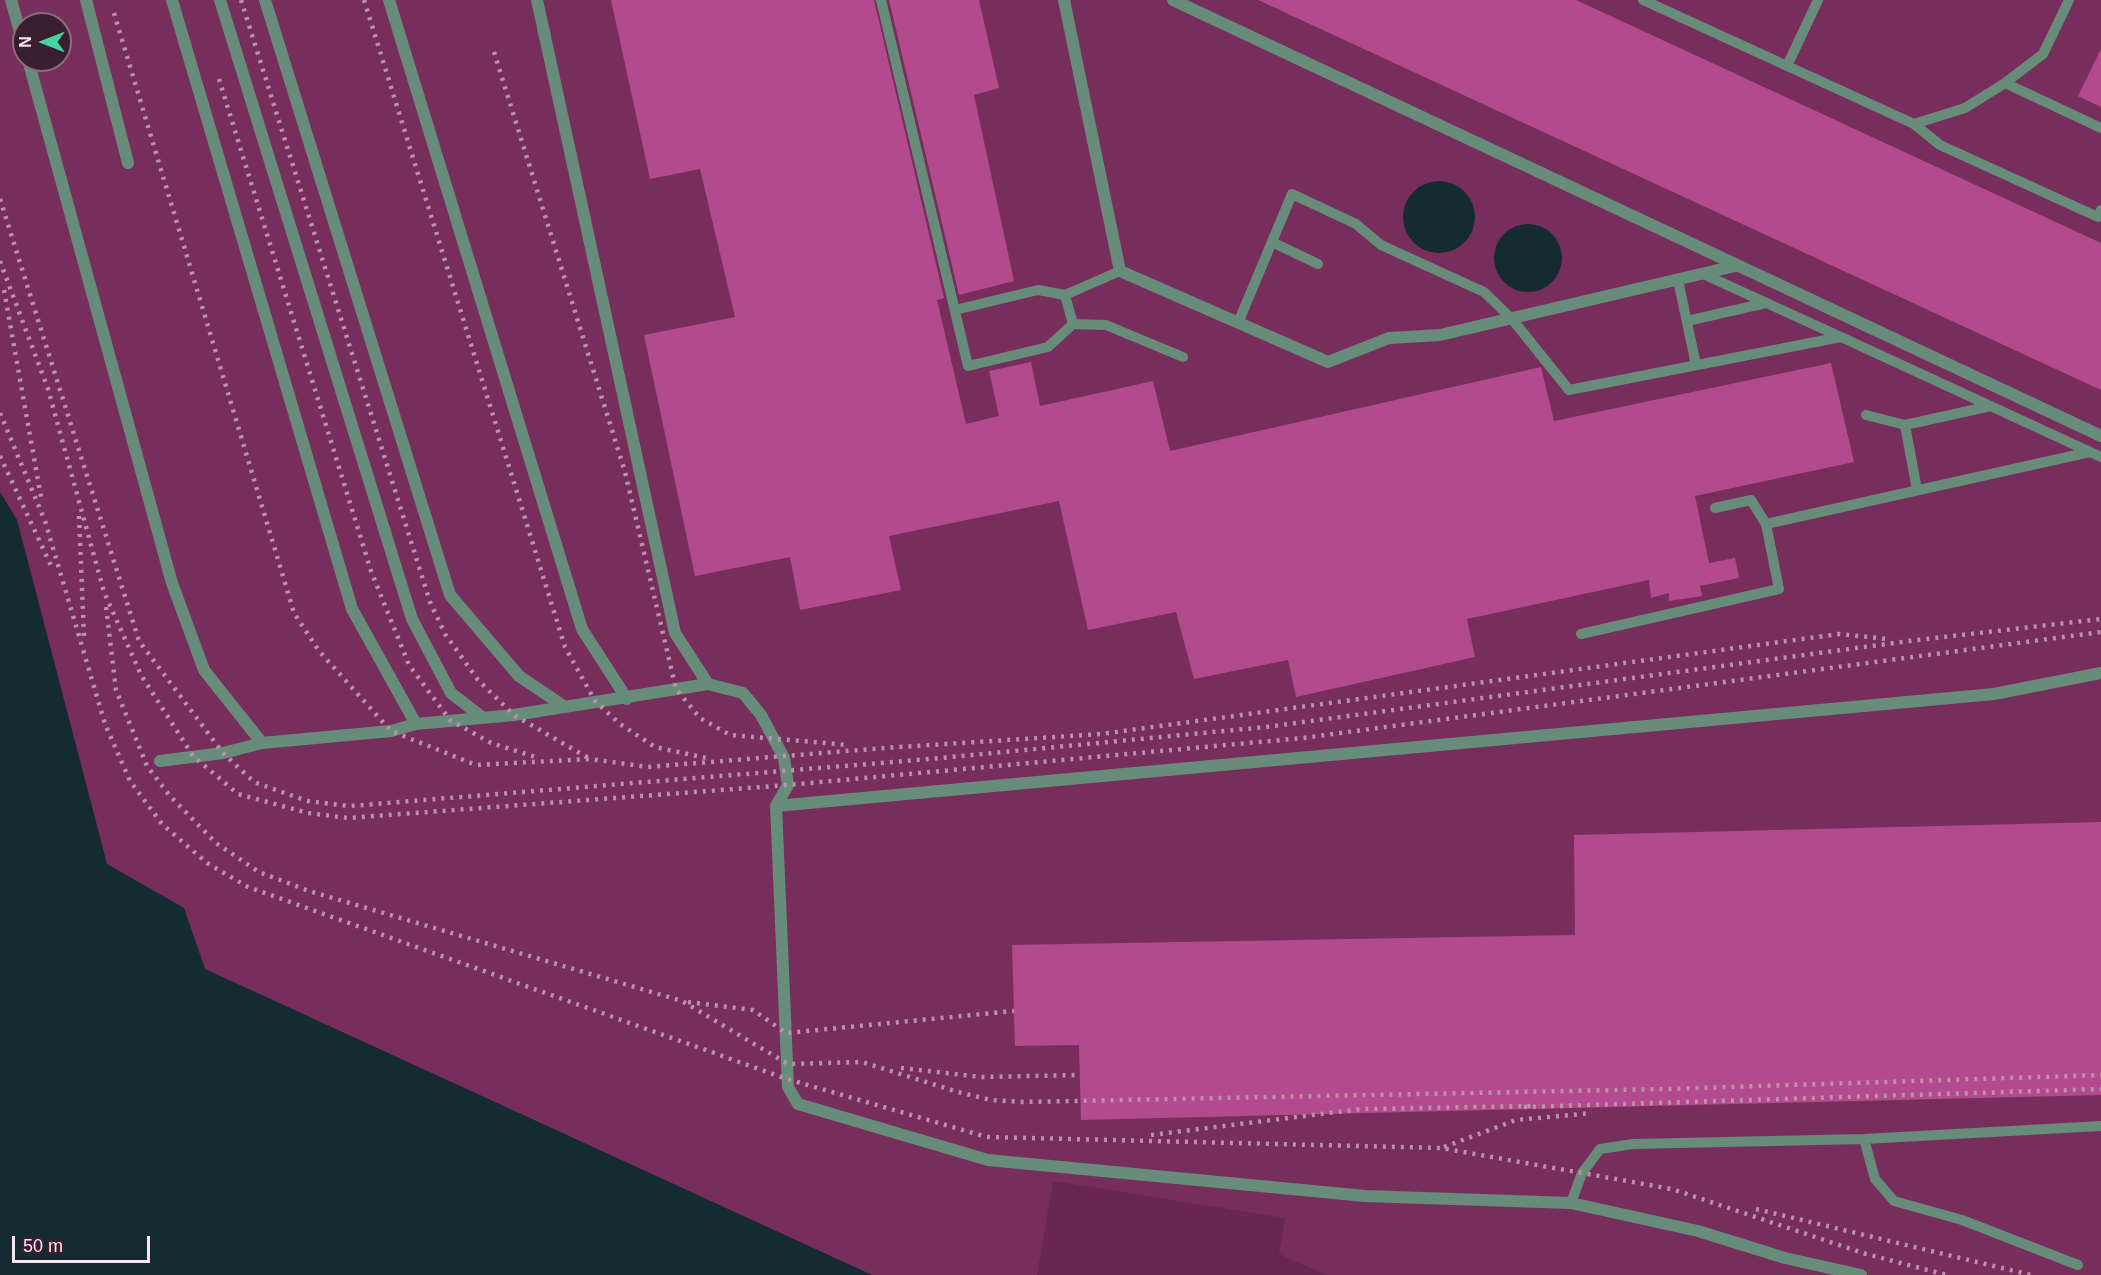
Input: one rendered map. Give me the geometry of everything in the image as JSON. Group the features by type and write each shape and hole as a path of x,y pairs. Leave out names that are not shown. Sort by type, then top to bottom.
{"street":[{"path":"86,0 128,163"},
{"path":"172,0 352,609 416,724"},
{"path":"220,0 412,619 451,693 483,718"},
{"path":"265,0 450,594 519,676 562,705"},
{"path":"389,0 582,629 627,699"},
{"path":"537,0 675,633 708,684"},
{"path":"1064,0 1120,271 1328,362 1389,339 1440,335 1735,266"},
{"path":"1173,0 2101,436"},
{"path":"31,72 172,583 204,670 262,743"},
{"path":"776,806 1982,695 2101,672"},
{"path":"160,761 223,753 262,743 391,731 416,724 483,718 562,705 627,699 708,684 743,693 777,740 784,758 788,785 776,806 788,1087 798,1104 988,1160 1365,1196 1571,1203 1698,1231 1785,1258 1861,1275"}],"lane":[{"path":"881,0 968,366 1048,347 1073,324 1106,326 1183,357"},
{"path":"1643,0 1914,124 1940,145 2098,217 2101,210"},
{"path":"1787,66 1818,0"},
{"path":"1914,124 1965,108 2005,83 2043,54 2069,0"},
{"path":"2005,83 2101,128"},
{"path":"1238,323 1292,195 1356,224 1382,245 1484,292 1512,319 1569,390 1841,337"},
{"path":"1272,242 1318,264"},
{"path":"955,310 1038,290 1065,295 1120,271"},
{"path":"1702,274 2101,457"},
{"path":"1678,280 1696,365"},
{"path":"1065,295 1073,324"},
{"path":"1687,321 1766,303"},
{"path":"1866,416 1905,425 1991,406"},
{"path":"1905,425 1917,490"},
{"path":"1766,524 2090,452"},
{"path":"1581,634 1779,589 1766,524 1751,500 1715,508"},
{"path":"1571,1203 1582,1173 1600,1149 1633,1144 1864,1138 2101,1126"},
{"path":"1864,1138 1875,1179 1894,1202 1962,1220 2078,1265"}],"shaded area":[{"path":"0,0 2101,0 2101,1275 1326,1275 1279,1254 1285,1218 1053,1181 1037,1275 872,1275 205,969 184,908 107,864 17,520 0,492"}],"water":[{"path":"1439,181 1459,187 1469,197 1475,217 1469,237 1459,247 1439,253 1419,247 1409,237 1403,217 1409,197 1419,187"},
{"path":"1521,224 1535,224 1547,229 1557,239 1562,258 1557,277 1547,287 1535,292 1521,292 1509,287 1499,277 1494,265 1494,251 1499,239 1509,229"},
{"path":"0,492 17,520 107,864 184,908 205,969 872,1275 0,1275"}],"building":[{"path":"611,0 874,0 944,298 937,300 966,424 999,416 989,371 1031,362 1040,406 1153,381 1170,451 1541,367 1554,421 1831,363 1854,462 1695,496 1709,563 1735,558 1739,578 1700,586 1702,596 1669,601 1669,593 1651,598 1649,580 1467,619 1475,657 1296,697 1288,660 1194,679 1176,612 1088,630 1059,501 889,536 901,590 800,610 790,557 695,576 644,335 735,317 700,169 650,179"},
{"path":"889,0 979,0 999,88 974,95 1014,281 959,295"},
{"path":"1258,0 1576,0 2101,243 2101,390"},
{"path":"2101,49 2101,107 2078,96"},
{"path":"2101,822 2101,1095 1081,1120 1079,1045 1015,1046 1012,945 1575,935 1574,835"}],"railway":[{"path":"241,0 430,602 445,634 478,680 514,715 590,759"},
{"path":"364,0 565,647 595,701 620,724 655,747 711,759"},
{"path":"114,13 294,613 319,651 391,731 476,765 590,759 648,767 884,748 1101,734 1839,634 1888,639"},
{"path":"494,52 625,472 676,689 700,718 730,735 848,745"},
{"path":"219,79 371,571 409,665 450,720 491,743 539,758"},
{"path":"0,199 139,641 223,753 254,782 307,801 350,806 930,759 1266,727 1909,641 2101,619"},
{"path":"0,261 48,389 104,592 141,675 193,756 238,794 308,813 348,818 788,785 1303,738 2101,632"},
{"path":"4,290 41,497"},
{"path":"0,413 45,521 105,724 130,781 162,824 207,863 248,887 787,1079 987,1137 1441,1148 1672,1189 1866,1254 1947,1275"},
{"path":"0,456 53,570"},
{"path":"79,516 84,636"},
{"path":"106,607 116,690 147,766 170,796 216,843 259,872 309,891 682,1001 788,1064 862,1062 958,1092 991,1100 1023,1102 1666,1089 2101,1075"},
{"path":"688,1002 753,1010 786,1033 1014,1011"},
{"path":"901,1068 981,1077 1080,1075"},
{"path":"1524,1107 2101,1089"},
{"path":"1151,1135 1361,1109 1531,1106"},
{"path":"1444,1147 1516,1120 1592,1113"},
{"path":"1756,1209 2031,1275"}]}
